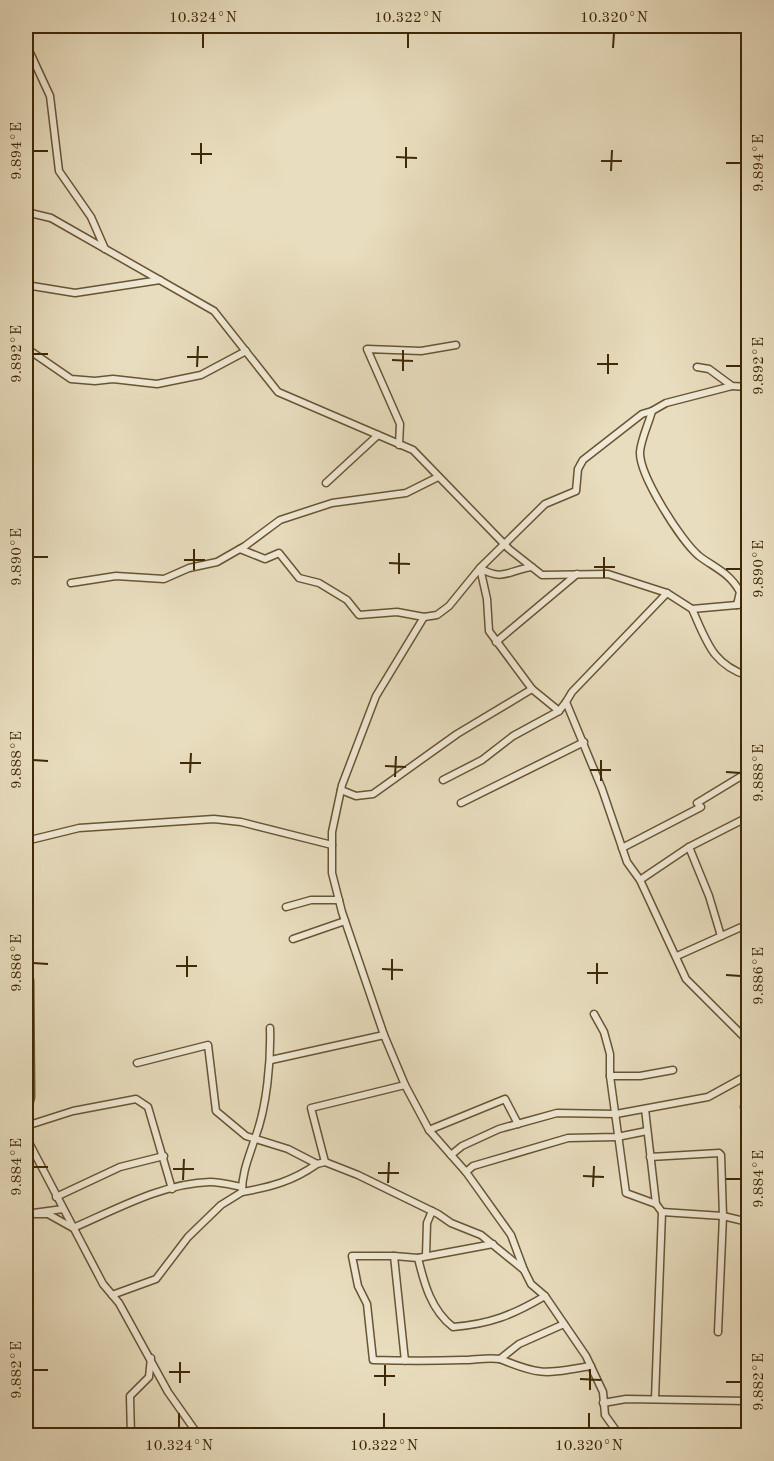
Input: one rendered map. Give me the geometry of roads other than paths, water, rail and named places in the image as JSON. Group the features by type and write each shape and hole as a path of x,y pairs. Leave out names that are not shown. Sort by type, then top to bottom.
{"street":[{"path":"26,44 50,96 59,171 91,217 105,249"},
{"path":"26,212 51,218 214,311 278,392 413,450 504,544 542,575 608,574 668,593 692,609 711,651 730,670 748,676"},
{"path":"26,285 75,293 160,280"},
{"path":"399,445 400,424 368,349 421,351 456,345"},
{"path":"26,348 71,379 95,381 113,379 158,384 201,375 246,351"},
{"path":"697,367 719,374 732,386"},
{"path":"240,549 265,559 279,553 299,578 319,583 347,600 359,615 397,612 424,617 437,615 448,606 480,568 545,504 576,491 578,469 583,460 642,414 666,403 732,386 748,387"},
{"path":"652,411 640,453 653,488 680,537 702,558 732,577 740,592 737,605"},
{"path":"326,483 378,435"},
{"path":"71,583 116,576 164,579 189,568 217,562 240,549 280,520 332,503 405,493 438,477"},
{"path":"480,568 491,575 503,576 532,567"},
{"path":"480,568 489,631 532,689 559,711"},
{"path":"496,642 578,574"},
{"path":"443,780 482,760 513,736 559,711 572,692 668,593"},
{"path":"692,609 748,604"},
{"path":"424,617 376,696 341,790 332,832 332,873 345,921 384,1035 405,1085 429,1130 466,1172 512,1235 531,1284 545,1296 591,1366 603,1392 605,1415 620,1436"},
{"path":"341,790 356,796 374,794 457,734 532,689"},
{"path":"566,702 584,742 627,862 640,880 686,979 748,1041"},
{"path":"461,803 584,742"},
{"path":"622,848 699,805 747,773 748,782"},
{"path":"640,880 689,847 748,817"},
{"path":"26,841 79,828 214,819 241,822 332,845"},
{"path":"689,847 709,896 721,936"},
{"path":"286,908 311,900 339,900"},
{"path":"293,939 345,921"},
{"path":"677,956 748,924"},
{"path":"26,1116 31,1097 30,980"},
{"path":"594,1014 604,1032 610,1054 610,1076 617,1137 626,1193 656,1204"},
{"path":"112,1295 156,1279 188,1237 221,1205 242,1190 244,1167 255,1138 271,1060 270,1028"},
{"path":"271,1060 384,1035"},
{"path":"136,1063 208,1045 216,1111 244,1135 288,1149 317,1164"},
{"path":"610,1076 640,1077 673,1070"},
{"path":"451,1155 462,1146 498,1129 557,1113 616,1114 708,1097 748,1075"},
{"path":"325,1162 311,1108 405,1085"},
{"path":"26,1125 73,1111 136,1099 148,1107 164,1155 172,1189"},
{"path":"429,1130 505,1099 518,1124"},
{"path":"645,1109 656,1204 662,1212 655,1399"},
{"path":"466,1172 473,1166 568,1138 617,1137 647,1131"},
{"path":"26,1137 103,1284 151,1358 168,1392 199,1436"},
{"path":"650,1157 719,1153 722,1165 723,1216 718,1332"},
{"path":"56,1197 120,1167 164,1155"},
{"path":"73,1228 147,1196 172,1189 210,1182 242,1190 272,1187 296,1179 317,1164 325,1162 485,1237 524,1270"},
{"path":"35,1214 45,1210 63,1209"},
{"path":"426,1256 427,1223 432,1211"},
{"path":"662,1212 723,1216 748,1222"},
{"path":"26,1214 48,1214 73,1228"},
{"path":"493,1244 418,1258 352,1256 358,1286 367,1304 373,1360 500,1359 536,1373 554,1373 591,1366"},
{"path":"394,1256 405,1361"},
{"path":"418,1258 425,1288 444,1320 453,1327 483,1325 524,1308 545,1296"},
{"path":"500,1359 519,1344 564,1324"},
{"path":"131,1436 130,1396 149,1377 151,1358"},
{"path":"603,1403 655,1399 748,1401"}]}
